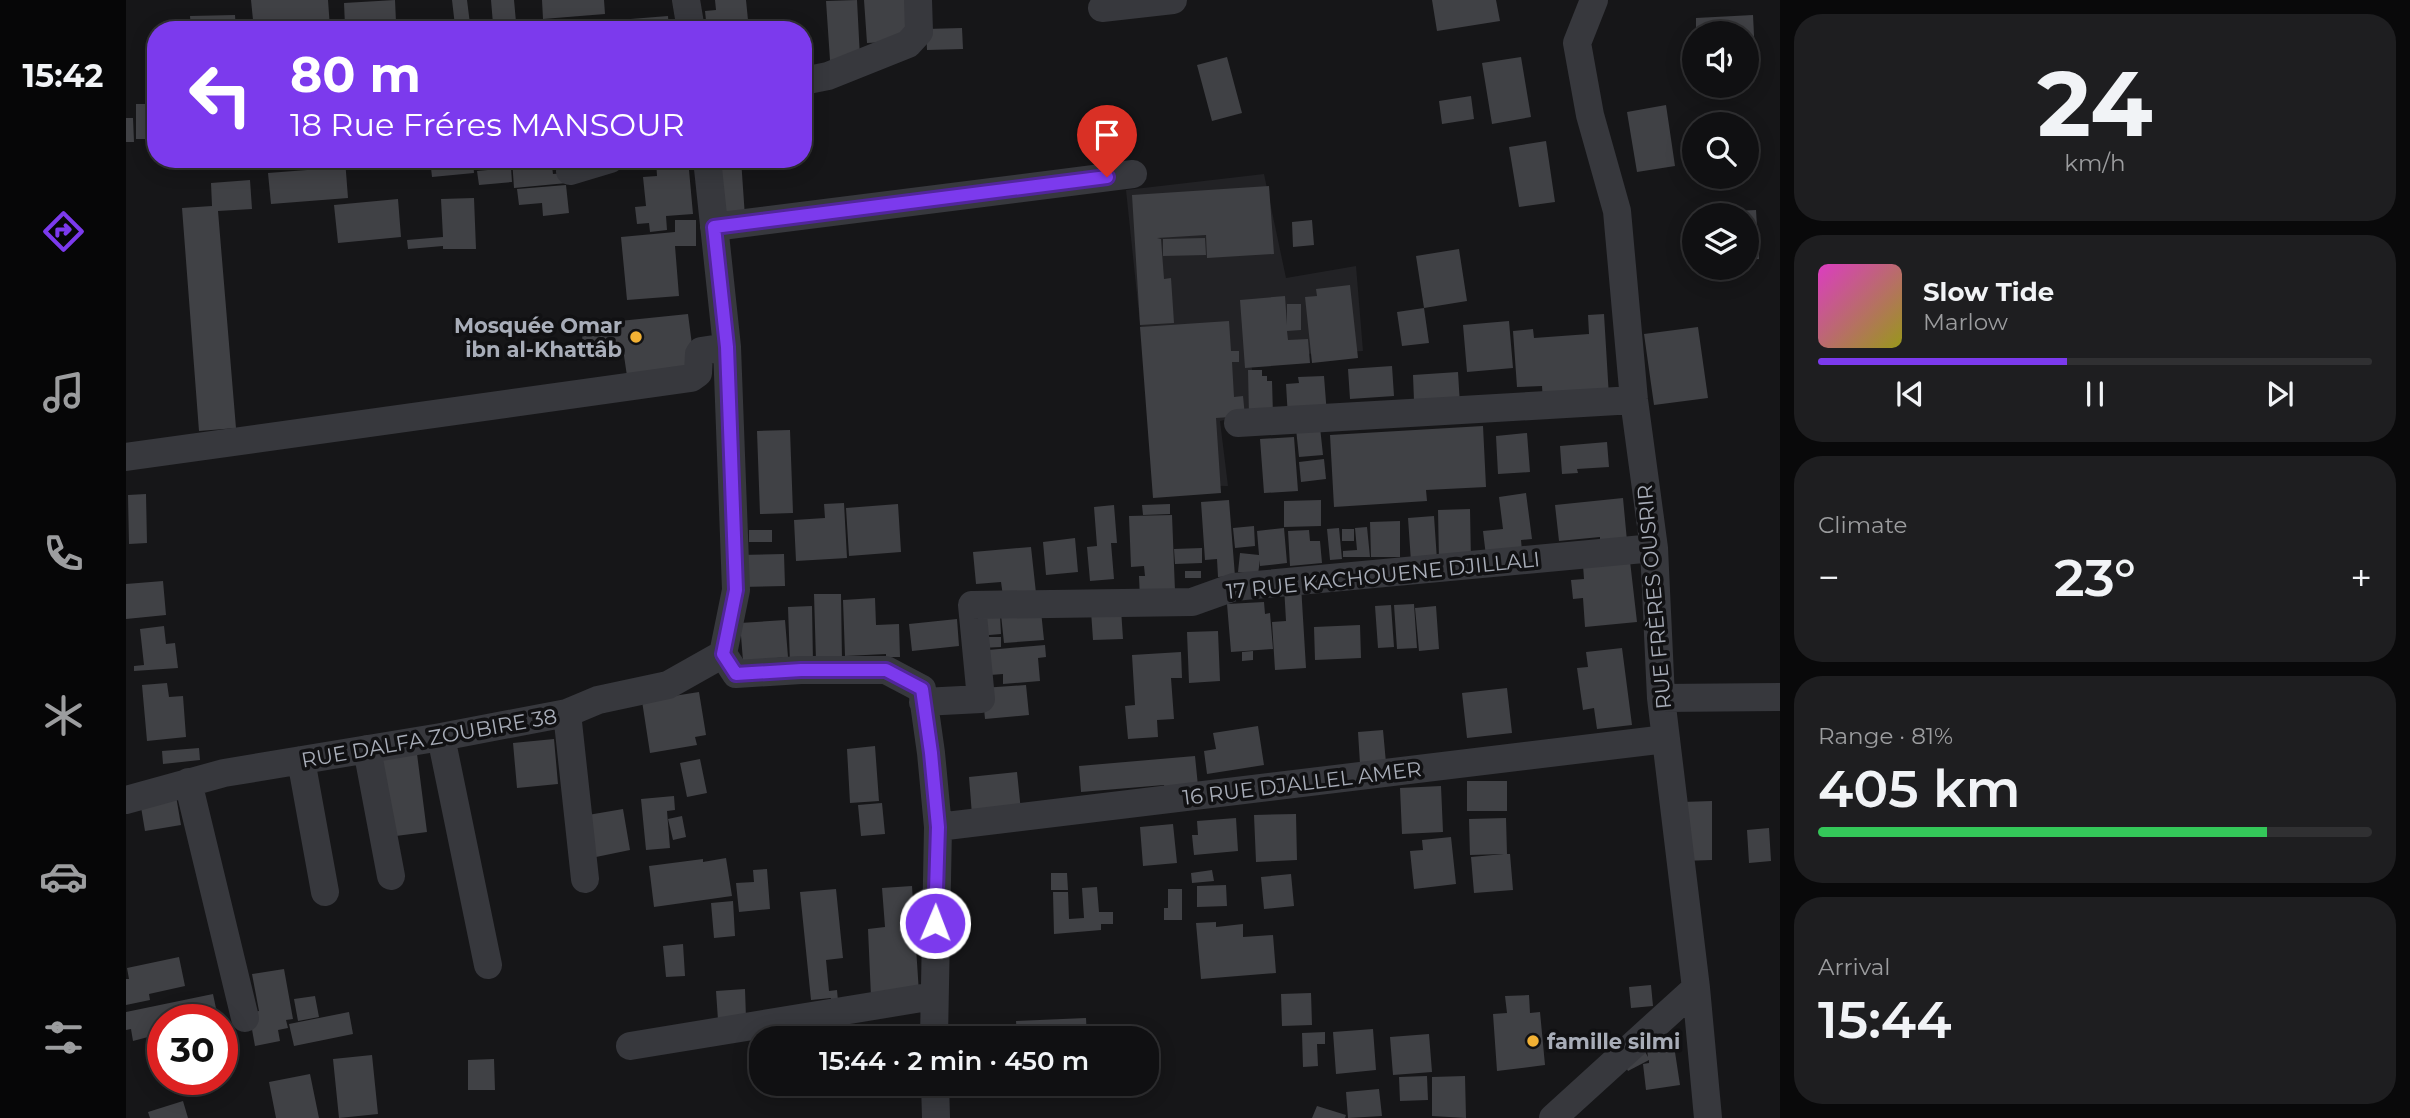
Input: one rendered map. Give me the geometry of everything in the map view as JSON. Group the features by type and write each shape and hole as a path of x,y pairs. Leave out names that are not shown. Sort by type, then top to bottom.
{"street":[{"path":"685,0 689,21"},
{"path":"812,79 828,76 908,44 919,32 918,0"},
{"path":"1102,8 1173,0"},
{"name":"RUE FRÈRES OUSRIR","path":"1594,0 1577,43 1590,115 1617,211 1634,400 1654,548 1661,698 1696,988 1708,1118"},
{"path":"570,171 580,168"},
{"path":"708,168 727,347 736,590 723,654 736,674 801,670 886,670 922,689 938,827 934,1026"},
{"path":"714,227 1133,174"},
{"path":"126,457 691,378 698,373 701,351 727,347"},
{"path":"1238,423 1634,400"},
{"name":"17 RUE KACHOUENE DJILLALI","path":"923,702 981,699 972,605 1192,602 1234,587 1654,548"},
{"name":"RUE DALFA ZOUBIRE 38","path":"126,800 223,773 567,713 598,700 668,685 723,654"},
{"path":"1661,698 1780,697"},
{"path":"567,713 585,879"},
{"path":"441,737 488,965"},
{"name":"16 RUE DJALLEL AMER","path":"938,827 1666,739"},
{"path":"367,749 391,876"},
{"path":"301,760 325,892"},
{"path":"188,782 245,1018"},
{"path":"1553,1118 1696,988"},
{"path":"630,1046 933,996"},
{"path":"935,1096 936,1118"}],"shaded area":[{"path":"1264,174 1286,278 1356,266 1363,351 1250,357 1259,412 1220,421 1228,486 1157,485 1126,190"}],"building":[{"path":"251,0 328,0 330,21 253,21"},
{"path":"395,0 396,21 345,21 344,3"},
{"path":"452,0 467,0 470,21 454,21"},
{"path":"491,0 514,0 516,21 493,21"},
{"path":"542,0 604,0 605,14 543,19"},
{"path":"715,0 746,0 748,21 706,21 705,11 716,10"},
{"path":"857,0 860,58 830,60 826,1"},
{"path":"864,0 905,0 907,41 867,43"},
{"path":"1432,0 1496,0 1500,21 1437,31"},
{"path":"235,15 235,21 190,21 190,16"},
{"path":"1753,15 1753,21 1696,21 1696,18"},
{"path":"668,16 668,21 618,21"},
{"path":"962,28 963,49 927,50 926,29"},
{"path":"1227,57 1242,113 1212,121 1197,65"},
{"path":"1521,57 1531,117 1492,124 1482,63"},
{"path":"1471,96 1474,119 1442,124 1439,101"},
{"path":"136,104 147,104 147,139 136,139"},
{"path":"1666,105 1675,166 1637,172 1627,112"},
{"path":"126,118 133,118 134,142 126,142"},
{"path":"1546,141 1555,202 1519,207 1509,147"},
{"path":"346,168 348,198 271,204 268,173"},
{"path":"431,168 474,168 474,173 432,177"},
{"path":"511,168 512,182 479,185 477,171"},
{"path":"513,168 552,168 553,174 566,173 567,183 514,188"},
{"path":"657,168 689,168 693,214 666,216 667,230 650,232 649,223 637,224 635,207 646,206 643,177 657,176"},
{"path":"719,168 742,168 745,217 722,218"},
{"path":"250,180 252,209 218,211 236,428 199,431 182,208 212,206 211,183"},
{"path":"566,185 569,213 543,216 542,203 519,205 517,189"},
{"path":"1269,186 1274,254 1207,258 1206,235 1157,238 1161,239 1164,279 1171,278 1174,323 1140,325 1132,195"},
{"path":"474,198 476,249 443,249 443,246 408,249 407,240 443,237 441,199"},
{"path":"398,199 401,237 338,243 334,205"},
{"path":"675,220 696,220 696,246 675,246 679,296 627,300 621,237 675,232"},
{"path":"1312,220 1314,245 1293,247 1292,222"},
{"path":"1205,238 1206,255 1163,256 1163,239"},
{"path":"1459,249 1467,301 1424,308 1416,256"},
{"path":"1350,285 1358,358 1312,363 1305,297 1317,296 1316,289"},
{"path":"1285,296 1287,325 1287,304 1301,304 1301,330 1287,331 1288,340 1308,339 1310,363 1245,368 1240,300"},
{"path":"1424,308 1429,343 1402,346 1397,312"},
{"name":"Mosquée Omar ibn al-Khattâb","path":"688,314 695,368 627,376 623,349 584,354 581,325"},
{"path":"1604,314 1609,397 1543,402 1542,386 1517,387 1513,331 1533,329 1534,338 1589,334 1588,315"},
{"path":"1229,321 1231,351 1239,351 1239,362 1232,362 1234,397 1243,396 1245,416 1216,418 1221,493 1153,498 1140,327"},
{"path":"1509,321 1513,368 1467,372 1463,325"},
{"path":"1698,327 1708,398 1654,405 1644,334"},
{"path":"1392,366 1394,396 1350,399 1348,369"},
{"path":"1248,370 1262,370 1262,376 1267,376 1267,381 1272,381 1273,415 1249,416"},
{"path":"1458,372 1460,405 1414,401 1413,375"},
{"path":"1324,376 1327,415 1288,418 1286,384 1299,383 1298,377"},
{"path":"1483,426 1486,487 1426,490 1427,501 1334,507 1330,435"},
{"path":"1320,427 1323,455 1299,457 1296,429"},
{"path":"790,430 793,513 760,514 757,431"},
{"path":"1527,433 1530,472 1498,474 1496,436"},
{"path":"1294,437 1298,491 1264,493 1260,439"},
{"path":"1607,442 1609,467 1577,469 1578,473 1562,474 1560,446"},
{"path":"1324,459 1326,479 1301,482 1299,462"},
{"path":"1526,493 1532,539 1521,540 1522,551 1486,556 1483,531 1503,529 1499,497"},
{"path":"146,494 147,543 129,544 128,495"},
{"path":"1623,498 1627,541 1600,544 1600,537 1559,541 1555,505"},
{"path":"1229,500 1235,576 1218,577 1217,559 1205,560 1201,502"},
{"path":"1321,500 1321,526 1284,527 1284,501"},
{"path":"844,503 847,558 796,561 794,520 825,518 824,504"},
{"path":"898,504 901,552 849,556 846,508"},
{"path":"1170,504 1170,514 1143,515 1142,505"},
{"path":"1114,505 1117,543 1111,543 1114,579 1090,581 1087,547 1097,546 1094,507"},
{"path":"1470,509 1471,560 1439,561 1438,510"},
{"path":"1172,515 1175,591 1140,600 1139,576 1145,576 1144,566 1131,567 1129,516"},
{"path":"1434,516 1437,560 1411,562 1408,518"},
{"path":"1400,521 1400,557 1371,557 1370,522"},
{"path":"1254,526 1255,546 1235,548 1233,528"},
{"path":"1367,527 1370,557 1343,557 1343,551 1357,550 1355,528"},
{"path":"1284,528 1287,563 1260,566 1260,560 1258,574 1238,572 1240,553 1259,555 1257,531"},
{"path":"1339,528 1342,559 1330,560 1327,529"},
{"path":"1342,529 1354,529 1354,541 1342,541"},
{"path":"749,530 772,530 772,542 749,542"},
{"path":"1309,530 1310,541 1320,541 1322,563 1290,566 1288,531"},
{"path":"1075,538 1078,572 1046,575 1043,542"},
{"path":"1031,547 1036,593 1003,596 1001,582 976,584 973,552"},
{"path":"1202,548 1202,563 1175,564 1174,549"},
{"path":"784,554 785,586 740,587 739,555"},
{"path":"1630,561 1637,622 1585,627 1583,598 1573,599 1571,580 1584,579 1583,565"},
{"path":"1185,571 1201,571 1201,578 1185,578"},
{"path":"163,581 166,615 126,619 126,584"},
{"path":"1301,585 1306,668 1275,670 1272,622 1286,621 1284,586"},
{"path":"814,594 841,594 842,661 816,661"},
{"path":"875,598 876,625 899,624 900,657 886,657 886,654 845,656 843,600"},
{"path":"1264,602 1265,614 1270,613 1273,649 1231,652 1227,604"},
{"path":"1414,604 1417,648 1397,649 1394,605"},
{"path":"1391,605 1394,647 1378,648 1375,606"},
{"path":"812,606 813,663 790,664 788,607"},
{"path":"1436,606 1439,649 1419,651 1415,608"},
{"path":"1121,609 1123,639 1093,640 1091,611"},
{"path":"1041,611 1044,640 1004,643 1001,615"},
{"path":"1000,615 1001,634 978,636 978,616"},
{"path":"957,619 959,646 912,651 909,624"},
{"path":"785,620 788,657 743,661 740,623"},
{"path":"1360,625 1361,658 1315,660 1314,627"},
{"path":"164,626 166,644 175,643 178,668 134,671 134,666 144,665 140,629"},
{"path":"1218,631 1220,681 1189,683 1187,632"},
{"path":"980,637 1001,637 1001,647 980,648"},
{"path":"1045,645 1046,657 1038,658 1040,681 1003,684 1003,674 990,675 988,650"},
{"path":"1622,648 1632,725 1597,729 1594,708 1583,710 1577,668 1588,667 1586,652"},
{"path":"1253,651 1253,660 1242,661 1242,652"},
{"path":"1181,652 1182,678 1171,678 1174,719 1157,720 1158,737 1128,739 1125,706 1135,705 1132,655"},
{"path":"167,683 169,697 183,696 186,737 147,741 142,685"},
{"path":"1026,685 1029,715 985,719 982,688"},
{"path":"1507,688 1512,733 1467,738 1462,693"},
{"path":"699,692 706,735 695,737 697,745 650,753 642,701"},
{"path":"1258,726 1264,765 1207,774 1204,751 1216,749 1213,733"},
{"path":"1383,730 1386,763 1360,764 1358,732"},
{"path":"554,739 558,784 517,788 513,743"},
{"path":"416,746 427,832 388,837 380,751"},
{"path":"875,746 879,801 850,803 847,749"},
{"path":"199,748 200,760 163,764 162,751"},
{"path":"1195,756 1198,786 1165,789 1164,785 1081,792 1079,766"},
{"path":"700,759 707,793 687,797 680,763"},
{"path":"1017,772 1021,811 972,815 969,777"},
{"path":"1467,781 1507,781 1507,811 1467,811"},
{"path":"1441,786 1443,832 1402,834 1400,788"},
{"path":"176,796 181,825 145,831 140,801"},
{"path":"674,796 675,810 667,811 670,848 646,850 641,799"},
{"path":"1712,801 1712,860 1682,861 1682,802"},
{"path":"882,803 885,834 861,836 858,805"},
{"path":"623,809 630,850 596,857 588,815"},
{"path":"1296,814 1297,860 1256,862 1254,815"},
{"path":"682,816 686,837 673,840 668,819"},
{"path":"1236,818 1238,851 1194,855 1192,835 1198,835 1197,821"},
{"path":"1506,818 1507,854 1510,854 1513,890 1474,893 1471,857 1504,854 1470,855 1469,819"},
{"path":"1173,824 1177,863 1143,866 1140,827"},
{"path":"1769,828 1771,861 1749,863 1747,830"},
{"path":"1451,837 1456,884 1414,889 1410,851 1423,850 1422,840"},
{"path":"726,858 732,896 654,907 649,866"},
{"path":"767,869 770,909 739,912 736,883 754,882 753,870"},
{"path":"1212,870 1214,881 1192,883 1191,873"},
{"path":"1051,873 1067,873 1068,890 1051,890"},
{"path":"1291,874 1294,906 1264,909 1261,877"},
{"path":"1226,885 1227,906 1197,907 1197,886"},
{"path":"912,886 919,993 871,997 868,929 885,927 882,888"},
{"path":"1097,887 1099,912 1113,912 1113,924 1101,924 1101,930 1054,934 1053,892 1068,892 1069,919 1084,918 1082,888"},
{"path":"836,889 843,958 826,960 829,991 837,990 838,1001 832,1009 831,998 811,1000 800,892"},
{"path":"1168,889 1182,889 1182,920 1164,920 1164,908 1168,908"},
{"path":"733,901 735,936 714,938 711,903"},
{"path":"1216,922 1216,927 1243,924 1243,937 1273,935 1276,973 1201,979 1196,923"},
{"path":"683,944 685,976 666,977 663,946"},
{"path":"179,957 185,986 149,994 150,1000 126,1005 126,979 129,979 127,968"},
{"path":"284,969 293,1019 286,1020 288,1028 278,1030 280,1041 255,1046 249,1013 259,1011 252,974"},
{"path":"1651,985 1653,1006 1631,1008 1629,987"},
{"path":"745,989 746,1018 718,1020 716,991"},
{"path":"1311,993 1312,1025 1282,1026 1281,994"},
{"path":"213,994 215,1004 165,1004"},
{"path":"1529,995 1530,1013 1540,1012 1545,1065 1497,1071 1493,1014 1507,1013 1505,996"},
{"path":"315,996 319,1017 298,1021 294,999"},
{"path":"147,1008 147,1037 133,1041 131,1029 126,1030 126,1012"},
{"path":"349,1012 353,1034 294,1046 289,1024"},
{"path":"1086,1018 1086,1026 1016,1026 1016,1021"},
{"path":"1373,1029 1376,1070 1336,1074 1333,1032"},
{"path":"1325,1032 1325,1044 1317,1044 1318,1066 1303,1067 1302,1033"},
{"path":"1429,1034 1432,1072 1393,1075 1390,1037"},
{"path":"1673,1039 1680,1085 1646,1090 1643,1064 1649,1063 1649,1060 1628,1071 1622,1060 1643,1048 1648,1057 1646,1043"},
{"path":"372,1055 378,1114 339,1118 333,1059"},
{"path":"494,1059 495,1090 468,1090 468,1060"},
{"path":"310,1074 319,1118 276,1118 269,1082"},
{"path":"1427,1076 1428,1100 1400,1101 1399,1077"},
{"path":"1465,1076 1466,1118 1432,1116 1432,1077"},
{"path":"1379,1089 1382,1116 1348,1118 1346,1092"},
{"path":"183,1101 188,1118 150,1118 148,1112"},
{"path":"1317,1106 1346,1115 1345,1118 1312,1118"}],"place":[{"name":"Mosquée Omar ibn al-Khattâb","path":"636,337"},
{"name":"famille silmi","path":"1533,1041"}],"route":[{"path":"935,923 938,827 922,689 886,670 801,670 736,674 723,654 736,590 727,347 714,227 1107,177"}]}
